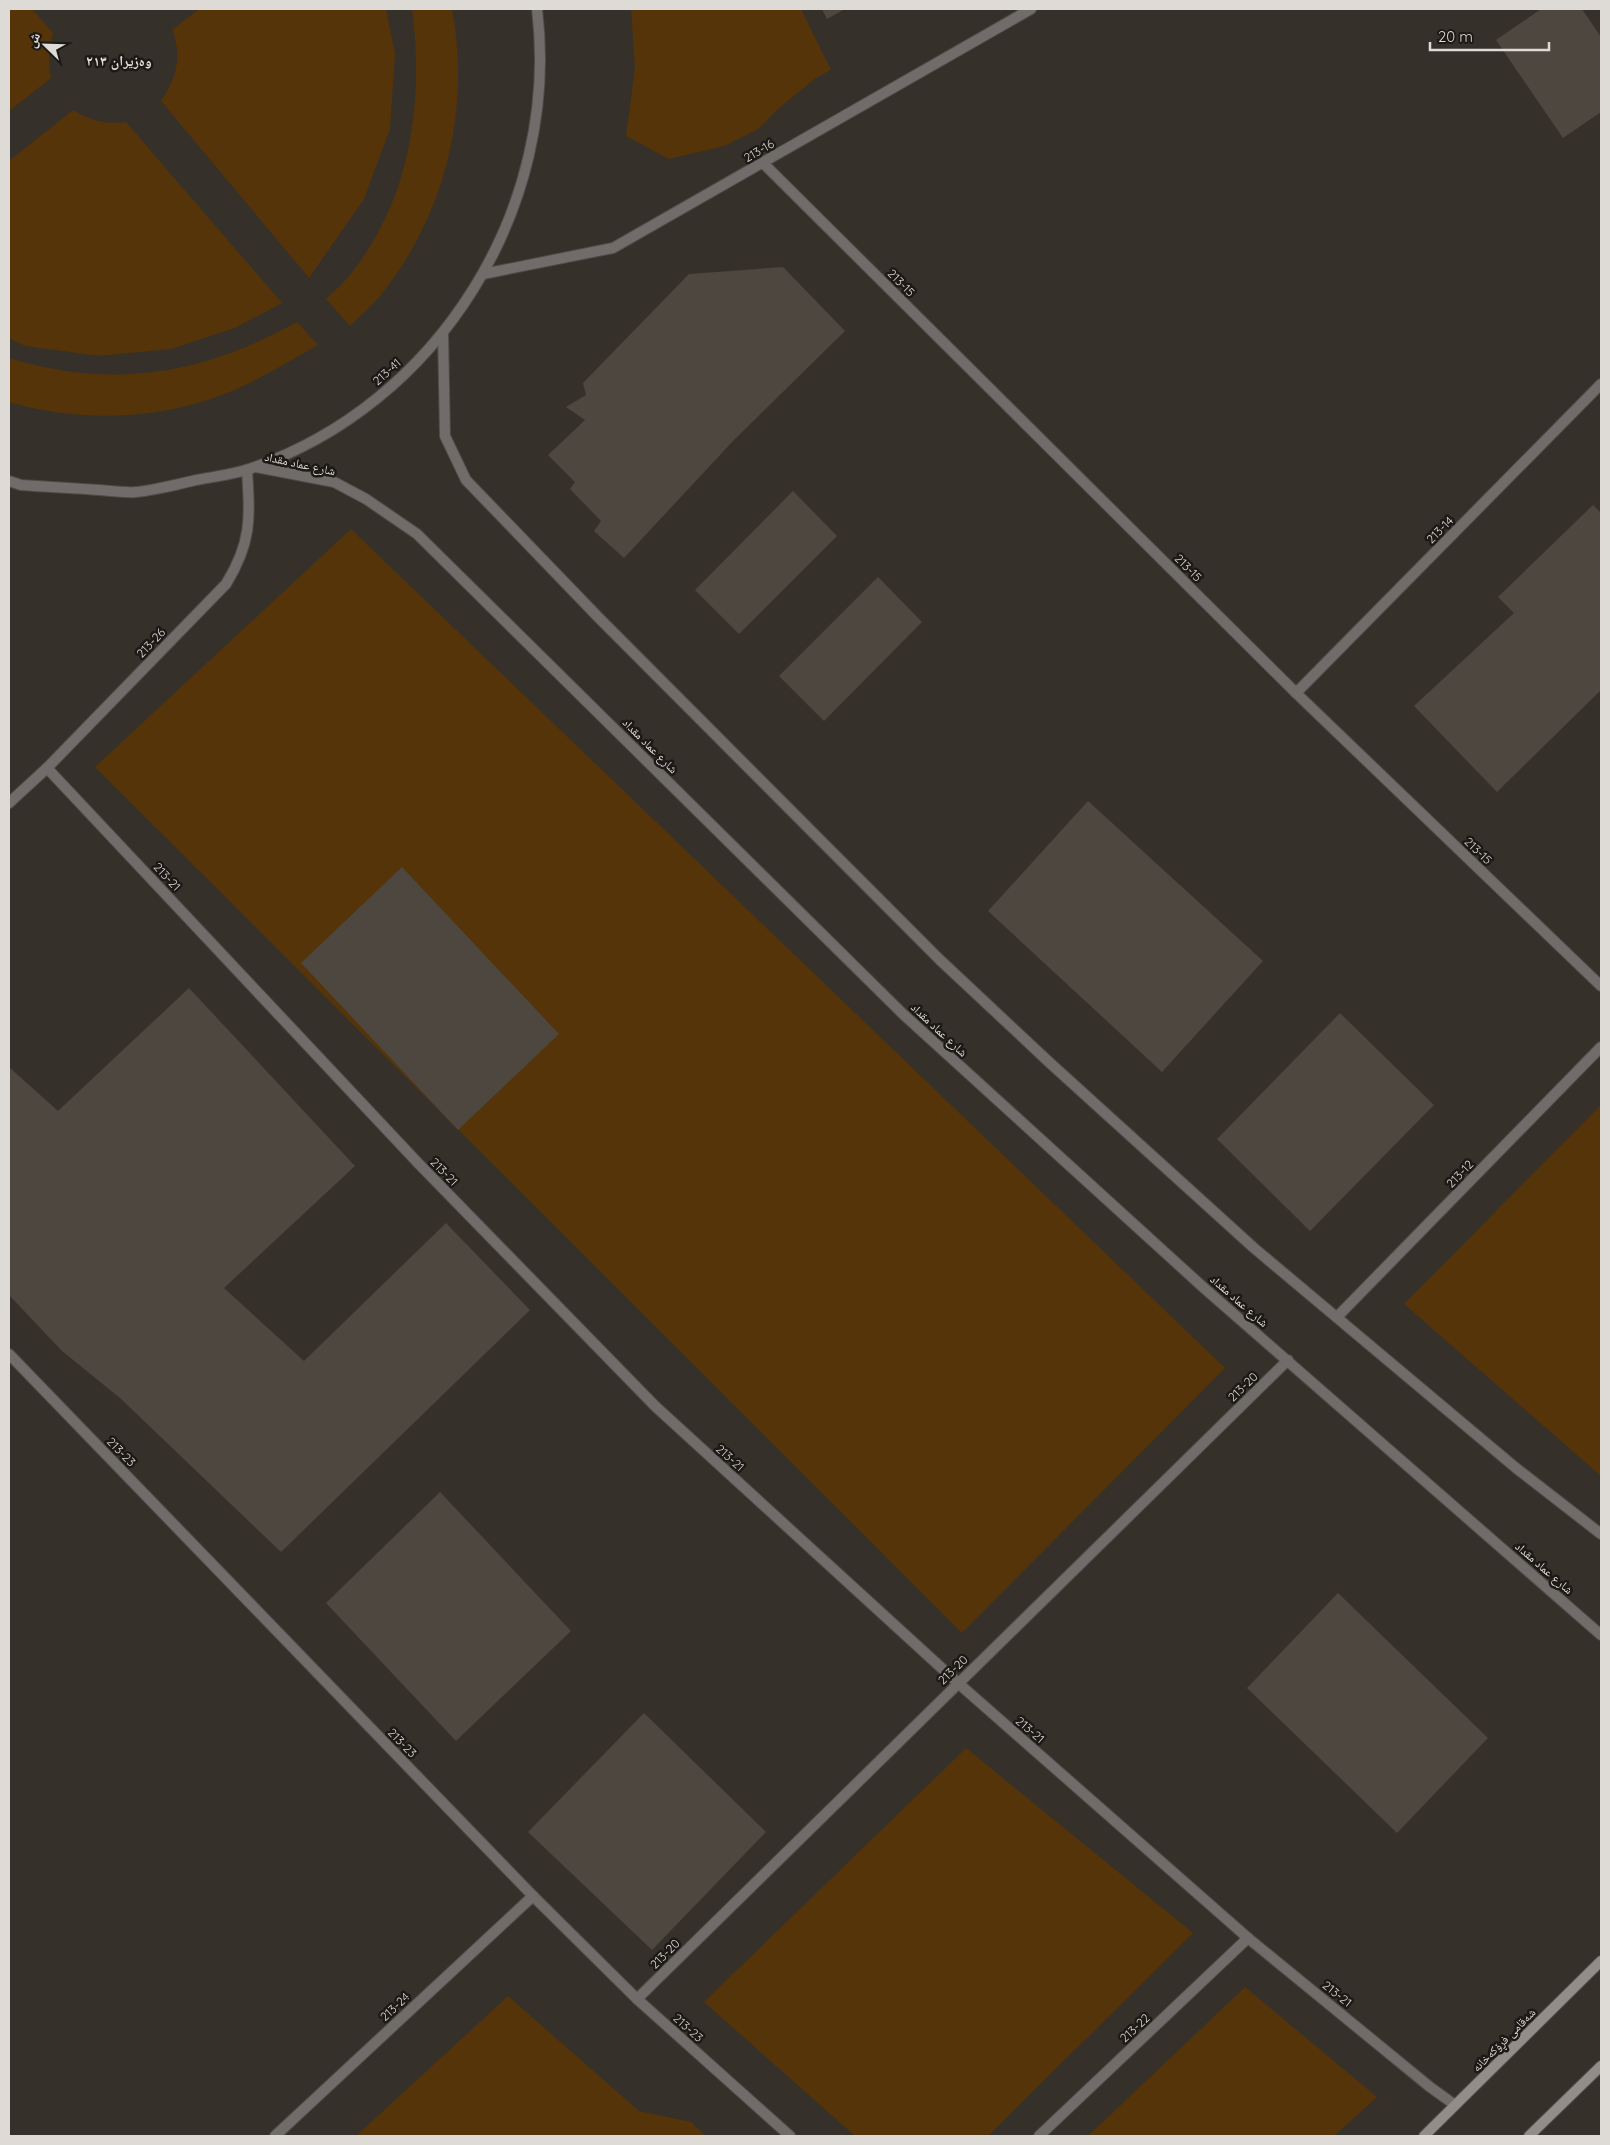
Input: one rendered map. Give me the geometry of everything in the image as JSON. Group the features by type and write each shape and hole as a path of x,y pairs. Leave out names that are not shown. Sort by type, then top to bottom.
{"main road":[{"name":"شەقامی فڕۆکەخانە","path":"1424,2136 1601,1962"},
{"path":"1529,2136 1601,2066"}],"street":[{"name":"213-41","path":"9,481 21,485 135,492 251,468 301,447 326,434 359,412 418,362 443,333 483,274 510,219 528,161 538,101 540,40 537,9"},
{"name":"213-16","path":"483,274 613,248 1031,9"},
{"name":"213-15","path":"763,163 1296,693 1601,986"},
{"path":"443,333 445,436 466,480 599,618 939,959 1050,1063 1247,1241 1516,1468 1601,1534"},
{"name":"213-14","path":"1296,693 1601,384"},
{"name":"213-26","path":"9,803 47,768 226,584 237,566 245,546 249,526 251,468"},
{"name":"شارع عماد مقداد","path":"251,468 334,482 366,499 416,534 903,1014 1204,1288 1601,1635"},
{"name":"213-21","path":"47,768 418,1163 655,1406 958,1684 1248,1938 1430,2087 1455,2105"},
{"name":"213-12","path":"1337,1317 1601,1048"},
{"name":"213-23","path":"9,1354 533,1896 637,1999 790,2136"},
{"name":"213-20","path":"637,1999 1288,1360"},
{"name":"213-24","path":"275,2136 533,1896"},
{"name":"213-22","path":"1039,2136 1248,1938"}],"shaded area":[{"path":"9,9 32,9 53,33 49,56 51,78 9,111"},
{"path":"199,9 386,9 395,54 390,129 364,199 309,278 161,101 171,84 176,67 177,49 172,30"},
{"path":"412,9 452,9 457,47 458,85 455,123 448,160 436,197 421,232 403,265 377,300 350,326 326,299 350,275 373,242 388,212 400,180 409,146 414,112 416,78"},
{"path":"631,9 801,9 831,70 816,78 779,108 758,129 724,146 669,159 626,136 635,68"},
{"path":"73,110 85,117 98,121 126,122 282,303 235,328 171,349 99,356 25,346 9,338 9,161"},
{"path":"297,322 318,345 241,387 214,398 156,412 96,416 66,414 9,402 9,358 47,368 85,373 157,372 192,365 227,354 262,340"},
{"path":"351,529 1225,1368 962,1633 95,767"},
{"path":"1601,1105 1601,1476 1404,1304"},
{"path":"966,1748 1193,1933 988,2136 855,2136 704,2002"},
{"path":"1245,1987 1377,2097 1334,2136 1088,2136"},
{"path":"508,1996 639,2111 691,2122 706,2136 356,2136"}],"building":[{"path":"822,9 845,9 827,19"},
{"path":"1541,9 1582,9 1601,37 1601,112 1563,138 1496,40"},
{"path":"783,267 845,331 734,440 624,558 594,531 601,521 570,489 575,482 548,455 585,420 566,407 586,395 583,383 689,274"},
{"path":"793,491 837,536 739,634 695,590"},
{"path":"1593,505 1601,513 1601,690 1497,792 1414,706 1514,613 1498,597"},
{"path":"878,577 922,622 824,721 779,676"},
{"path":"1088,801 1263,961 1162,1072 988,911"},
{"path":"402,867 559,1034 458,1130 301,963"},
{"path":"189,988 355,1166 224,1288 304,1361 446,1223 530,1310 281,1552 120,1398 62,1351 9,1295 9,1067 58,1111"},
{"path":"1340,1013 1434,1105 1310,1231 1217,1139"},
{"path":"440,1492 571,1631 456,1741 326,1603"},
{"path":"1338,1593 1488,1738 1397,1833 1247,1688"},
{"path":"644,1713 766,1832 652,1950 528,1832"}],"district":[{"name":"وەزیران ٢١٣","path":"119,61"}]}
